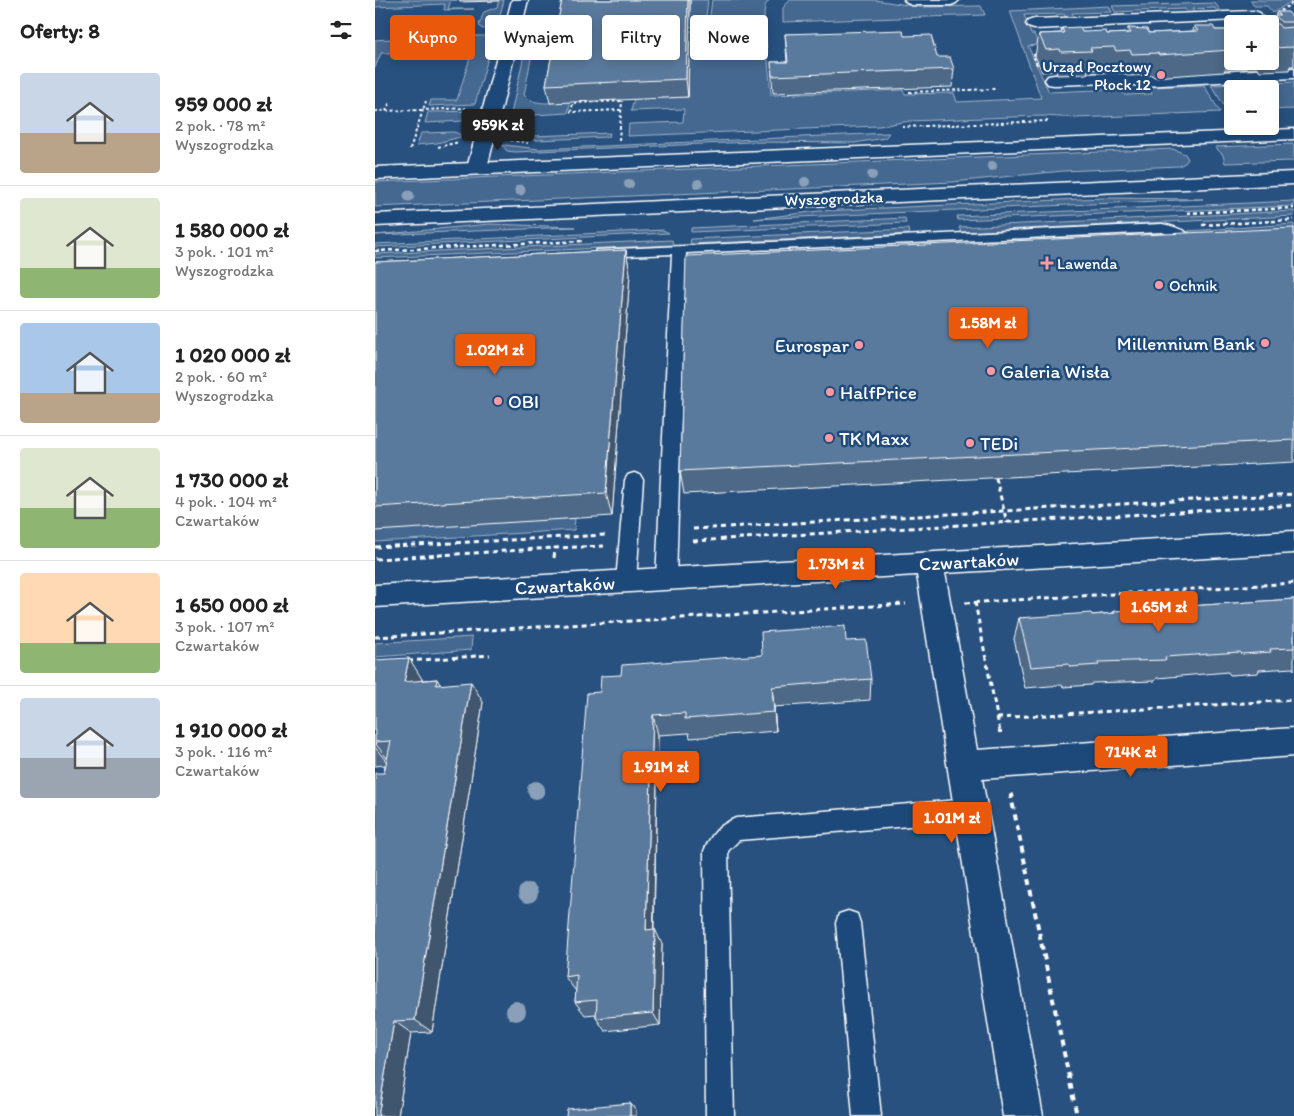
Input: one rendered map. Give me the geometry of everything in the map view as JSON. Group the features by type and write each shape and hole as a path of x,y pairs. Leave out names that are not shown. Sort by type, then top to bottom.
{"street":[{"path":"477,168 520,0"},
{"path":"913,0 951,0"},
{"path":"1242,0 1253,15"},
{"path":"1034,24 1224,21"},
{"path":"1054,80 1112,78 1143,82 1195,79 1211,76 1294,73"},
{"path":"375,173 1294,134"},
{"path":"1175,139 1189,144 1204,158 1195,175 1182,183"},
{"name":"Wyszogrodzka","path":"375,222 447,217 1294,178"},
{"name":"Czwartaków","path":"375,596 1294,542"},
{"path":"929,564 965,766 1023,1116"},
{"path":"965,766 1294,742"}],"lane":[{"path":"591,254 1162,228 1178,231 1193,242 1200,256"},
{"path":"666,579 679,250"},
{"path":"626,582 634,480"},
{"path":"721,1116 716,851 724,836 736,829 971,810"},
{"path":"848,924 867,1116"}],"path":[{"path":"1034,24 1048,54 1033,55 1041,74 1054,80"},
{"path":"909,92 995,89"},
{"path":"619,140 622,100 573,103 571,112 621,110"},
{"path":"410,149 427,101"},
{"path":"386,111 389,102"},
{"path":"375,111 493,107"},
{"path":"1178,231 1179,226 1294,220"},
{"path":"996,478 1007,523"},
{"path":"668,537 1004,511 1294,494"},
{"path":"668,537 1007,523 1294,505"},
{"path":"375,547 629,539"},
{"path":"375,558 555,548 629,539"},
{"path":"550,586 555,548"},
{"path":"375,636 809,609 937,604 1294,584"},
{"path":"975,602 1011,796 1077,1116"},
{"path":"404,661 490,655"},
{"path":"997,718 1294,700"},
{"path":"1011,796 1020,795"}],"shaded area":[{"path":"375,0 451,0 448,9 474,9 444,10 445,4 375,7"},
{"path":"499,0 504,0 500,15 485,15 485,29 482,29 479,25 484,12 497,7"},
{"path":"690,0 708,0 706,15 690,15 689,27"},
{"path":"712,0 769,0 765,6 764,15 710,15"},
{"path":"790,0 875,0 920,7 981,6 985,15 783,22 783,8"},
{"path":"1250,0 1293,0 1273,13 1267,6 1254,6"},
{"path":"1215,3 1223,14 1219,14 1215,8 1192,9 1196,15 1189,15 1185,9 1115,12 1112,6"},
{"path":"1109,6 1112,12 1072,13 1075,19 1067,19 1064,14 1024,15 1031,34 1034,34 1039,45 1028,46 1049,92 1121,89 1124,95 1152,94 1149,87 1204,85 1220,112 1076,118 1044,116 983,118 910,121 879,126 628,136 629,124 683,122 684,109 631,111 634,99 688,97 689,31 690,60 768,60 771,95 903,90 905,94 954,93 957,102 1041,98 1010,11"},
{"path":"475,36 485,36 485,60 487,60 475,104 429,106 431,100 457,100 469,60 475,60"},
{"path":"390,39 390,53 381,53 375,68 375,40"},
{"path":"523,60 531,60 524,95 528,99 552,103 570,102 568,113 517,116 511,114"},
{"path":"1294,82 1294,109 1279,110 1279,83"},
{"path":"1211,85 1224,85 1224,106"},
{"path":"482,111 480,116 464,121 425,123 428,112"},
{"path":"531,129 533,136 610,133 609,137 537,140 507,134 518,130"},
{"path":"454,132 464,136 437,143 417,145 421,133"},
{"path":"889,133 885,138 854,143 750,142 515,152 507,151 503,146 539,149"},
{"path":"1294,144 1294,161 1225,163 1223,155 1215,147"},
{"path":"1173,149 1185,154 1188,159 1185,163 1179,166 1063,171 953,182 375,207 375,182"},
{"path":"1103,198 1203,199 754,219 819,211"},
{"path":"1294,201 1294,206 958,220 957,216"},
{"path":"1294,211 1294,216 961,232 959,227"},
{"path":"905,218 906,223 691,232 691,228"},
{"path":"490,224 575,227 375,235"},
{"path":"1294,224 1294,232 1195,236 1188,231"},
{"path":"908,229 909,234 690,244 691,239"},
{"path":"663,230 669,233 375,247 375,244"},
{"path":"672,240 673,245 375,258 375,254"},
{"path":"575,518 574,530 375,542 375,530"},
{"path":"472,637 471,650 375,657 375,643"}],"building":[{"path":"562,0 688,0 686,79 546,85 551,60 592,60 592,15 559,15"},
{"path":"1277,12 1288,12 1294,19 1294,22 1281,22 1279,20 1280,15"},
{"path":"1279,25 1281,28 1294,27 1294,47 1279,48"},
{"path":"1194,26 1213,26 1215,30 1224,30 1224,50 1159,55 1158,53 1132,54 1130,50 1116,51 1114,47 1090,48 1092,51 1061,52 1060,49 1046,50 1039,34 1064,33 1062,28 1080,27 1082,32 1106,31 1107,34 1131,33 1128,28 1147,29 1149,33 1198,31"},
{"path":"903,30 904,36 931,35 937,57 950,57 954,69 772,76 771,62 788,62 785,34"},
{"name":"Galeria Wisła","path":"1294,228 1294,440 680,471 686,256"},
{"name":"OBI","path":"626,250 606,493 375,507 375,262"},
{"path":"1294,599 1294,648 1270,649 1271,652 1165,657 1166,660 1098,662 1099,665 1070,667 1069,664 1031,667 1019,618 1091,613 1092,615 1115,613 1114,611"},
{"path":"845,626 846,641 866,640 871,679 772,687 774,712 685,719 685,713 653,715 646,930 655,929 653,1013 596,1018 597,1000 575,1002 577,975 565,977 587,693 600,692 601,676 621,675 622,665 762,655 761,632"},
{"path":"409,658 404,682 437,679 436,685 471,682 415,1020 394,1021 378,1116 375,1116 375,773 384,773 391,741 375,742 375,660"},
{"path":"630,1103 630,1116 566,1116 567,1109"}],"place":[{"name":"Urząd Pocztowy Płock 12","path":"1161,75"},
{"name":"Lawenda","path":"1047,263"},
{"name":"Ochnik","path":"1159,285"},
{"name":"Millennium Bank","path":"1265,343"},
{"name":"Eurospar","path":"859,345"},
{"name":"Galeria Wisła","path":"991,371"},
{"name":"HalfPrice","path":"830,392"},
{"name":"OBI","path":"498,401"},
{"name":"TK Maxx","path":"829,438"},
{"name":"TEDi","path":"970,443"}]}
